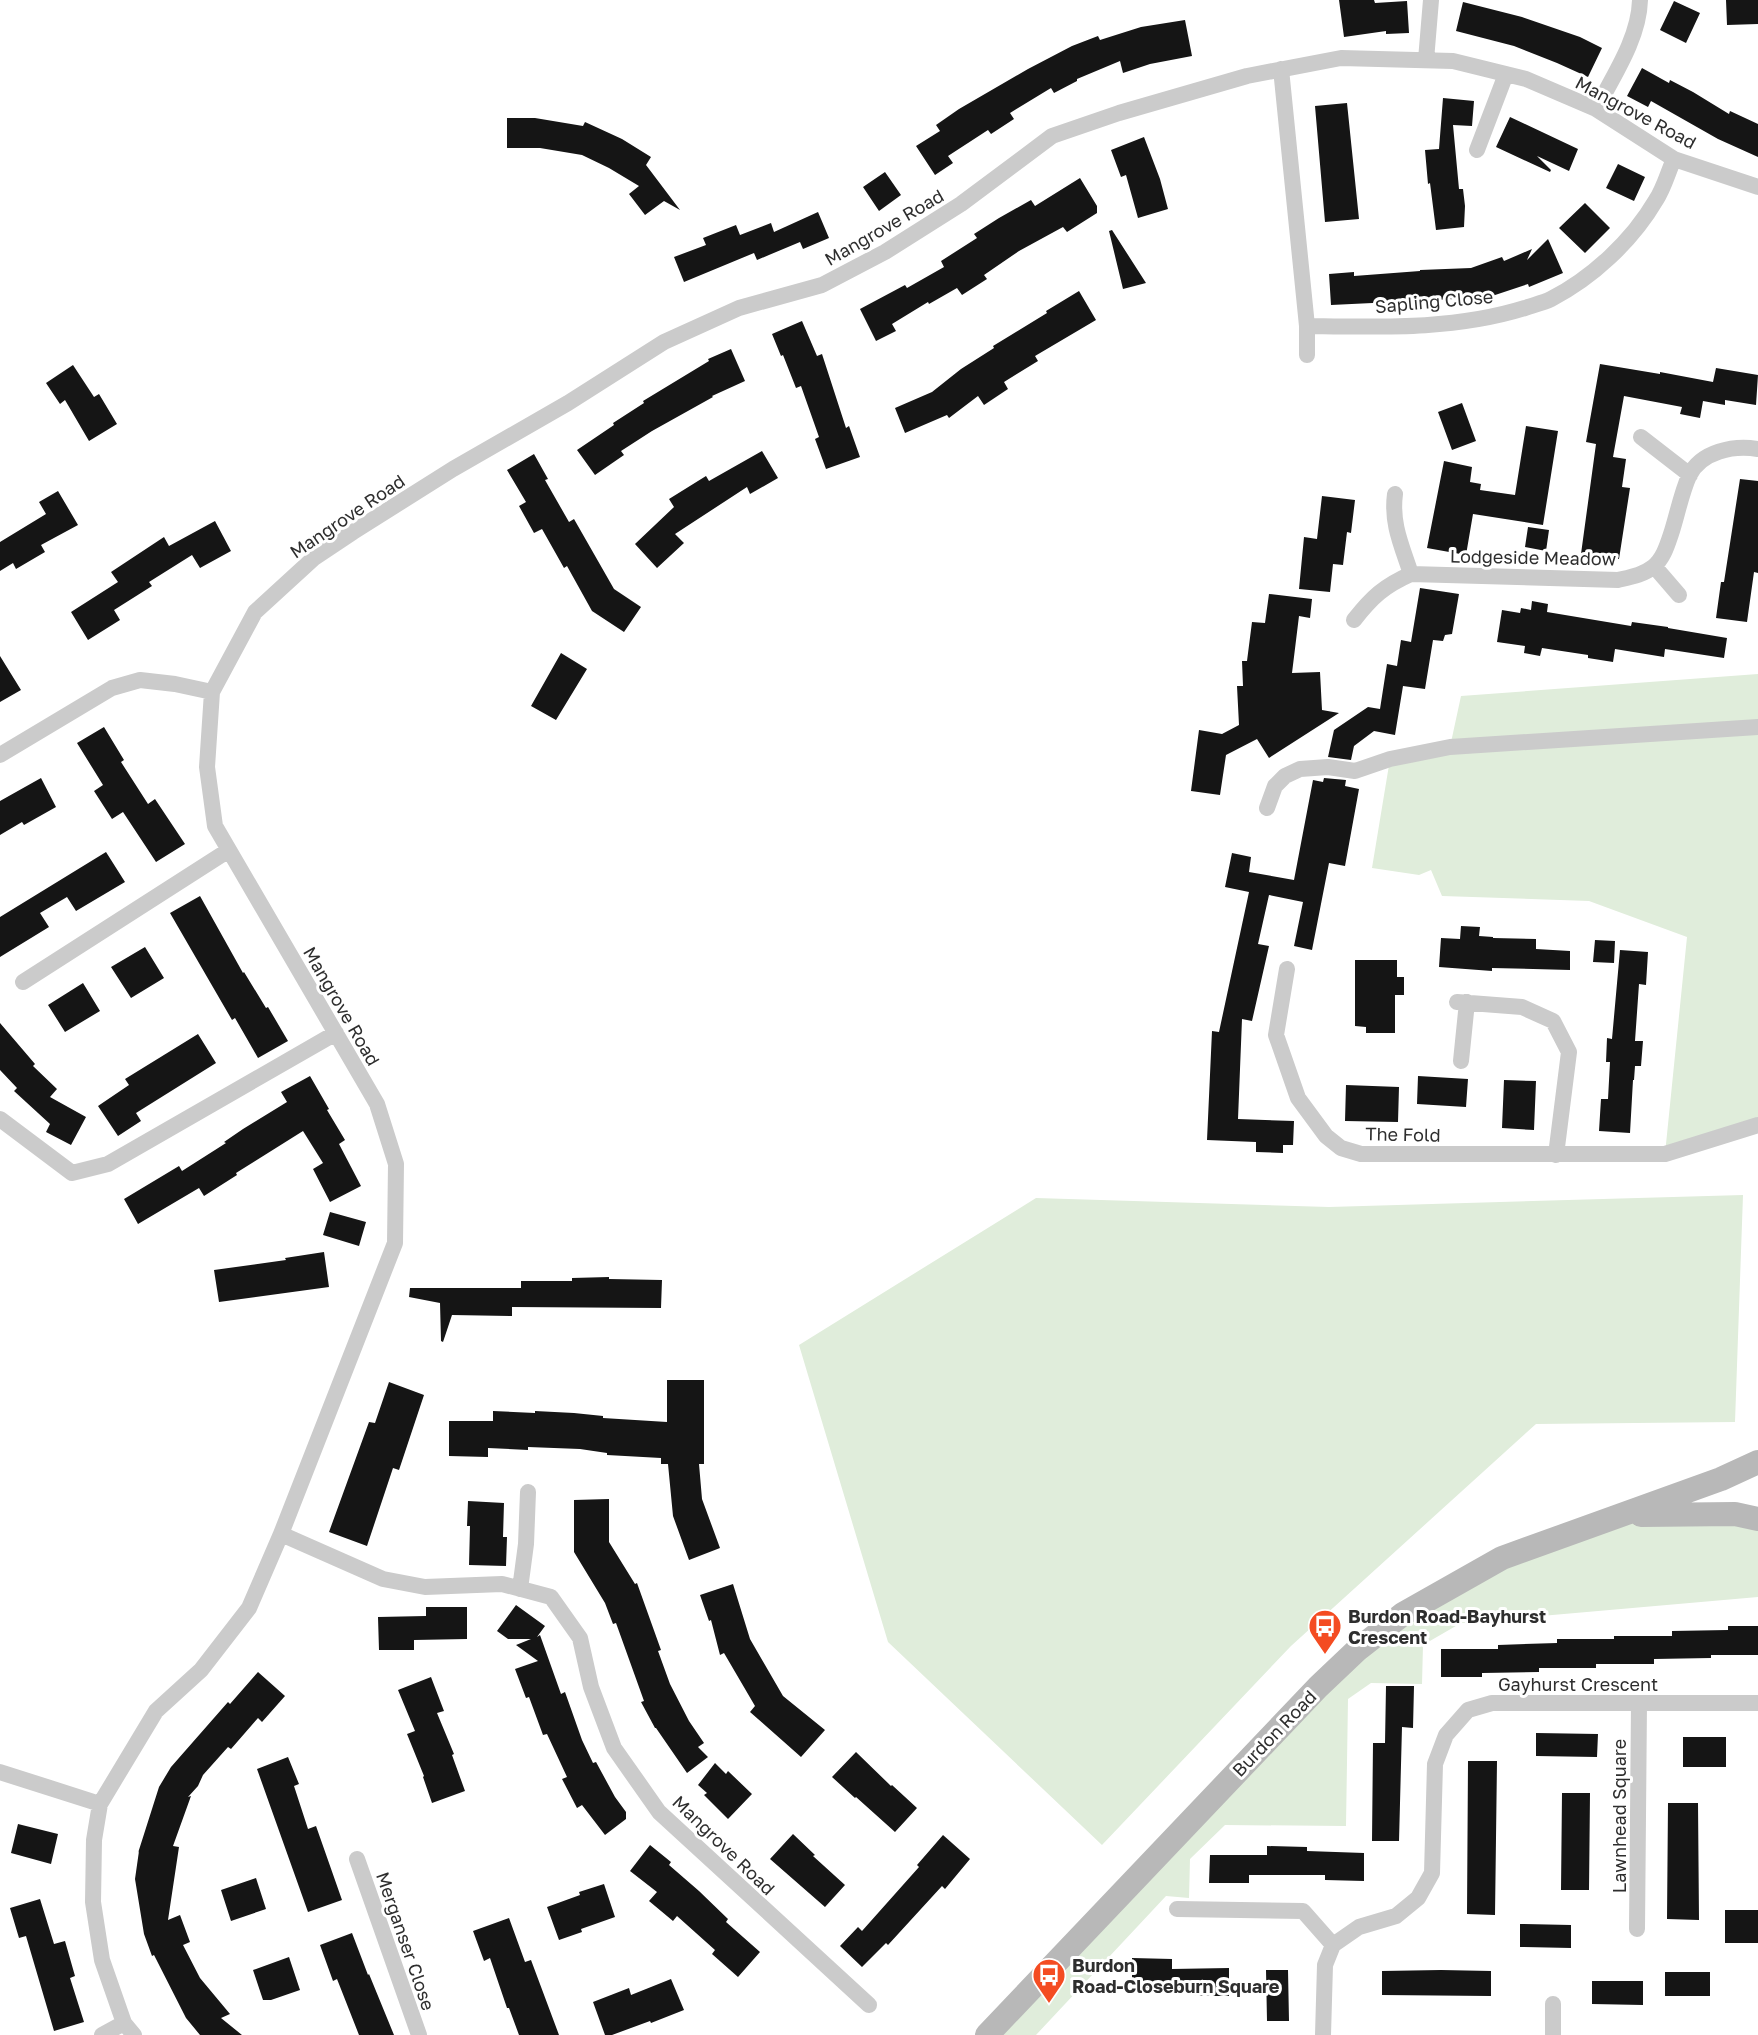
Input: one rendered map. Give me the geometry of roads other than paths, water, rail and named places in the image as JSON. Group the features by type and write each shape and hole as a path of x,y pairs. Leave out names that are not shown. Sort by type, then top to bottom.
{"main road":[{"name":"Burdon Road","path":"987,2035 1318,1687 1357,1650 1403,1614 1502,1558 1721,1479 1758,1462"},
{"name":"Burdon Road","path":"1623,1515 1735,1514 1758,1519"}],"street":[{"path":"1426,60 1431,0"},
{"path":"1596,109 1627,49 1640,15 1640,0"},
{"name":"Mangrove Road","path":"869,2005 659,1812 614,1748 591,1687 580,1638 551,1597 502,1584 425,1587 383,1580 281,1534 395,1243 396,1164 377,1104 215,826 207,767 212,692 255,612 314,558 443,476 568,403 664,342 739,308 822,285 885,252 961,204 1052,136 1119,112 1247,76 1341,58 1453,61 1526,79 1596,109 1674,159 1758,187"},
{"path":"1281,69 1307,326 1307,355"},
{"path":"1478,150 1506,74"},
{"name":"Sapling Close","path":"1307,326 1386,327 1448,323 1501,315 1550,300 1585,278 1626,240 1656,200 1674,159"},
{"path":"1641,437 1690,475"},
{"path":"1678,595 1654,566 1666,549 1690,475 1702,462 1720,450 1743,447 1758,449"},
{"path":"1395,494 1393,511 1397,532 1411,574"},
{"name":"Lodgeside Meadow","path":"1354,620 1372,597 1390,583 1411,574 1618,580 1638,575 1654,566"},
{"path":"0,755 112,688 140,680 175,684 212,692"},
{"path":"1267,808 1275,786 1285,776 1300,769 1328,767 1355,771 1390,759 1450,747 1758,727"},
{"path":"23,982 229,850"},
{"name":"The Fold","path":"1287,969 1276,1035 1298,1098 1326,1136 1341,1148 1361,1154 1665,1154 1758,1125"},
{"path":"1461,1061 1462,1002 1522,1006 1553,1021 1569,1052 1556,1155"},
{"path":"0,1119 72,1173 108,1164 336,1033"},
{"path":"520,1589 526,1544 528,1492"},
{"path":"102,2035 129,2029 102,1960 93,1902 94,1840 99,1804 156,1711 201,1670 249,1608 281,1534"},
{"name":"Gayhurst Crescent","path":"1334,1945 1359,1927 1396,1916 1418,1898 1432,1873 1435,1764 1446,1736 1468,1710 1492,1703 1758,1704"},
{"name":"Lawnhead Square","path":"1637,1929 1639,1703"},
{"path":"0,1772 99,1804"},
{"name":"Merganser Close","path":"357,1859 419,2035"},
{"path":"1177,1909 1303,1911 1334,1945 1325,1965 1323,2035"},
{"path":"1553,2004 1553,2035"}],"place":[{"name":"Burdon Road-Bayhurst Crescent","path":"1325,1655"},
{"name":"Burdon Road-Closeburn Square","path":"1049,2004"}]}
